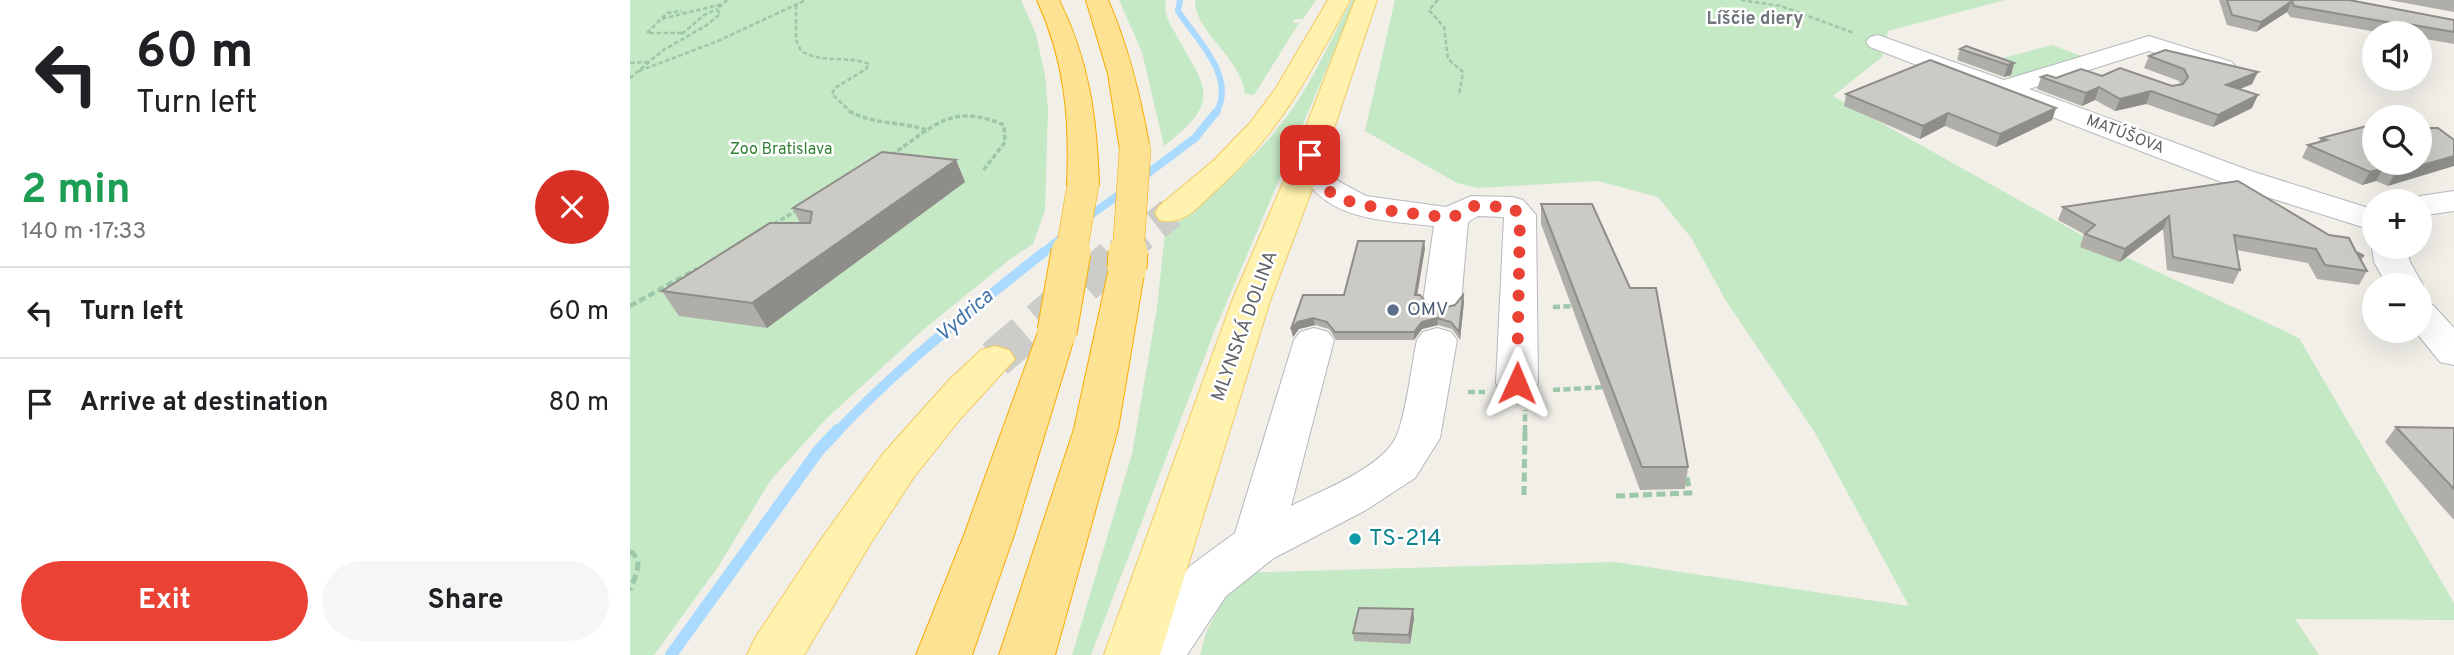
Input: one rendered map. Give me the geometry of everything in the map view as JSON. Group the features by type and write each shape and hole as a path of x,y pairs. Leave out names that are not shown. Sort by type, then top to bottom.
{"highway":[{"path":"944,655 989,536 1057,332 1083,185 1083,123 1077,71 1060,23 1048,0"},
{"path":"1027,655 1096,429 1128,268 1135,150 1128,94 1117,51 1097,0"},
{"path":"918,655 989,536"}],"main road":[{"path":"1171,213 1218,173 1272,114 1339,0"},
{"name":"MLYNSKÁ DOLINA","path":"1132,655 1251,301 1310,155 1366,0"},
{"path":"775,655 834,561 904,460 945,408 995,359"}],"street":[{"name":"MATÚŠOVA","path":"1878,42 2240,178 2362,217"},
{"path":"2003,89 2149,43 2223,67"},
{"path":"2092,61 2130,74"},
{"path":"1310,155 1315,174 1331,193 1351,202 1392,211 1452,218 1471,206 1512,207 1520,215 1519,392"},
{"path":"2432,204 2454,201"},
{"path":"1157,655 1208,581 1256,544 1349,498 1399,467 1418,438 1439,321 1452,218"},
{"path":"2432,327 2454,353"},
{"path":"1256,544 1314,340"}],"path":[{"path":"639,71 718,41 806,0"},
{"path":"1438,0 1429,10 1444,27 1448,59 1463,72 1459,95"},
{"path":"1741,0 1781,6 1878,42"},
{"path":"725,2 682,33 648,33 661,19 725,2"},
{"path":"796,5 797,43 800,51 812,57 869,64 866,69 835,88 832,94 850,113 913,123 929,131"},
{"path":"630,78 682,38 698,32 716,18 720,13 717,9"},
{"path":"682,33 682,38"},
{"path":"630,63 649,62"},
{"path":"882,160 951,117 970,113 984,115 1004,125 1005,142 982,172"},
{"path":"770,227 804,207"},
{"path":"630,306 702,266"},
{"path":"1545,307 1587,306"},
{"path":"1468,392 1616,387"},
{"path":"1519,392 1524,495"},
{"path":"1616,496 1690,493 1685,466"},
{"path":"630,551 636,555 639,564 630,590"}],"green space":[{"name":"Zoo Bratislava","path":"630,0 1021,0 1036,34 1045,76 1048,109 1045,210 1033,244 1009,260 923,330 826,419 770,481 718,567 654,655 630,655"},
{"path":"1119,0 1166,0 1168,20 1201,80 1204,92 1196,116 1164,146 1142,52"},
{"path":"1195,0 1316,0 1303,19 1295,19 1293,23 1299,23 1254,95 1245,94 1236,69 1202,23"},
{"path":"1352,0 1356,0 1214,332 1091,655 1072,655 1132,454 1157,308 1165,233 1225,183 1279,127 1308,84"},
{"path":"1395,0 2005,0 1888,31 1882,57 1833,96 2094,242 2299,338 2454,603 2454,620 2295,619 2319,655 1200,655 1207,630 1239,573 1614,562 1909,606 1814,431 1726,301 1692,239 1658,197 1598,181 1477,188 1457,183 1365,131"},
{"path":"2052,45 2089,59 2017,80 1981,64"}],"building":[{"path":"2227,0 2349,0 2454,20 2454,32 2432,28 2432,21 2380,21 2294,6 2292,1 2261,22 2232,15"},
{"path":"1966,46 2014,63 2008,65 1960,49"},
{"path":"2165,50 2258,72 2226,85 2258,95 2218,115 2151,91 2120,99 2099,87 2086,93 2041,77 2047,75 2056,78 2081,69 2102,76 2120,68 2172,86 2183,84 2188,77 2184,69 2149,56"},
{"path":"1930,60 2056,108 2000,134 1948,113 1923,126 1846,94"},
{"path":"2362,127 2362,169 2308,145 2327,140 2321,138"},
{"path":"2432,128 2438,128 2454,140 2454,156 2432,162"},
{"path":"882,152 956,160 752,303 662,291 770,223 810,223 812,212 793,208"},
{"path":"2238,181 2329,235 2349,238 2356,252 2362,255 2358,255 2367,271 2325,265 2316,249 2234,235 2240,270 2173,257 2169,216 2125,249 2085,234 2095,225 2063,207"},
{"path":"1541,204 1592,204 1630,288 1656,288 1688,467 1642,467"},
{"path":"1358,241 1424,241 1415,295 1420,295 1428,305 1442,308 1455,305 1463,295 1459,332 1451,322 1437,318 1422,322 1414,332 1335,332 1327,322 1313,318 1298,322 1291,329 1303,295 1344,295"},
{"path":"2396,427 2454,428 2454,489"},
{"path":"1359,608 1413,609 1409,635 1353,633"}],"waterway":[{"name":"Vydrica","path":"1180,0 1178,11 1212,59 1218,73 1222,86 1216,112"},
{"name":"Vydrica","path":"1139,180 1195,138 1216,112"},
{"name":"Vydrica","path":"1085,219 1127,189"},
{"name":"Vydrica","path":"1041,254 1065,235"},
{"name":"Vydrica","path":"837,432 911,361 1044,252"},
{"name":"Vydrica","path":"671,655 819,450 838,430"}],"tunnel":[{"path":"1119,254 1171,213"},
{"path":"995,359 1121,252"}],"place":[{"name":"OMV","path":"1393,310"},
{"name":"TS-214","path":"1355,539"}],"district":[{"name":"Líščie diery","path":"1755,19"}],"route":[{"path":"1310,155 1315,174 1331,193 1351,202 1392,211 1452,218 1471,206 1512,207 1520,215 1517,383"}]}
